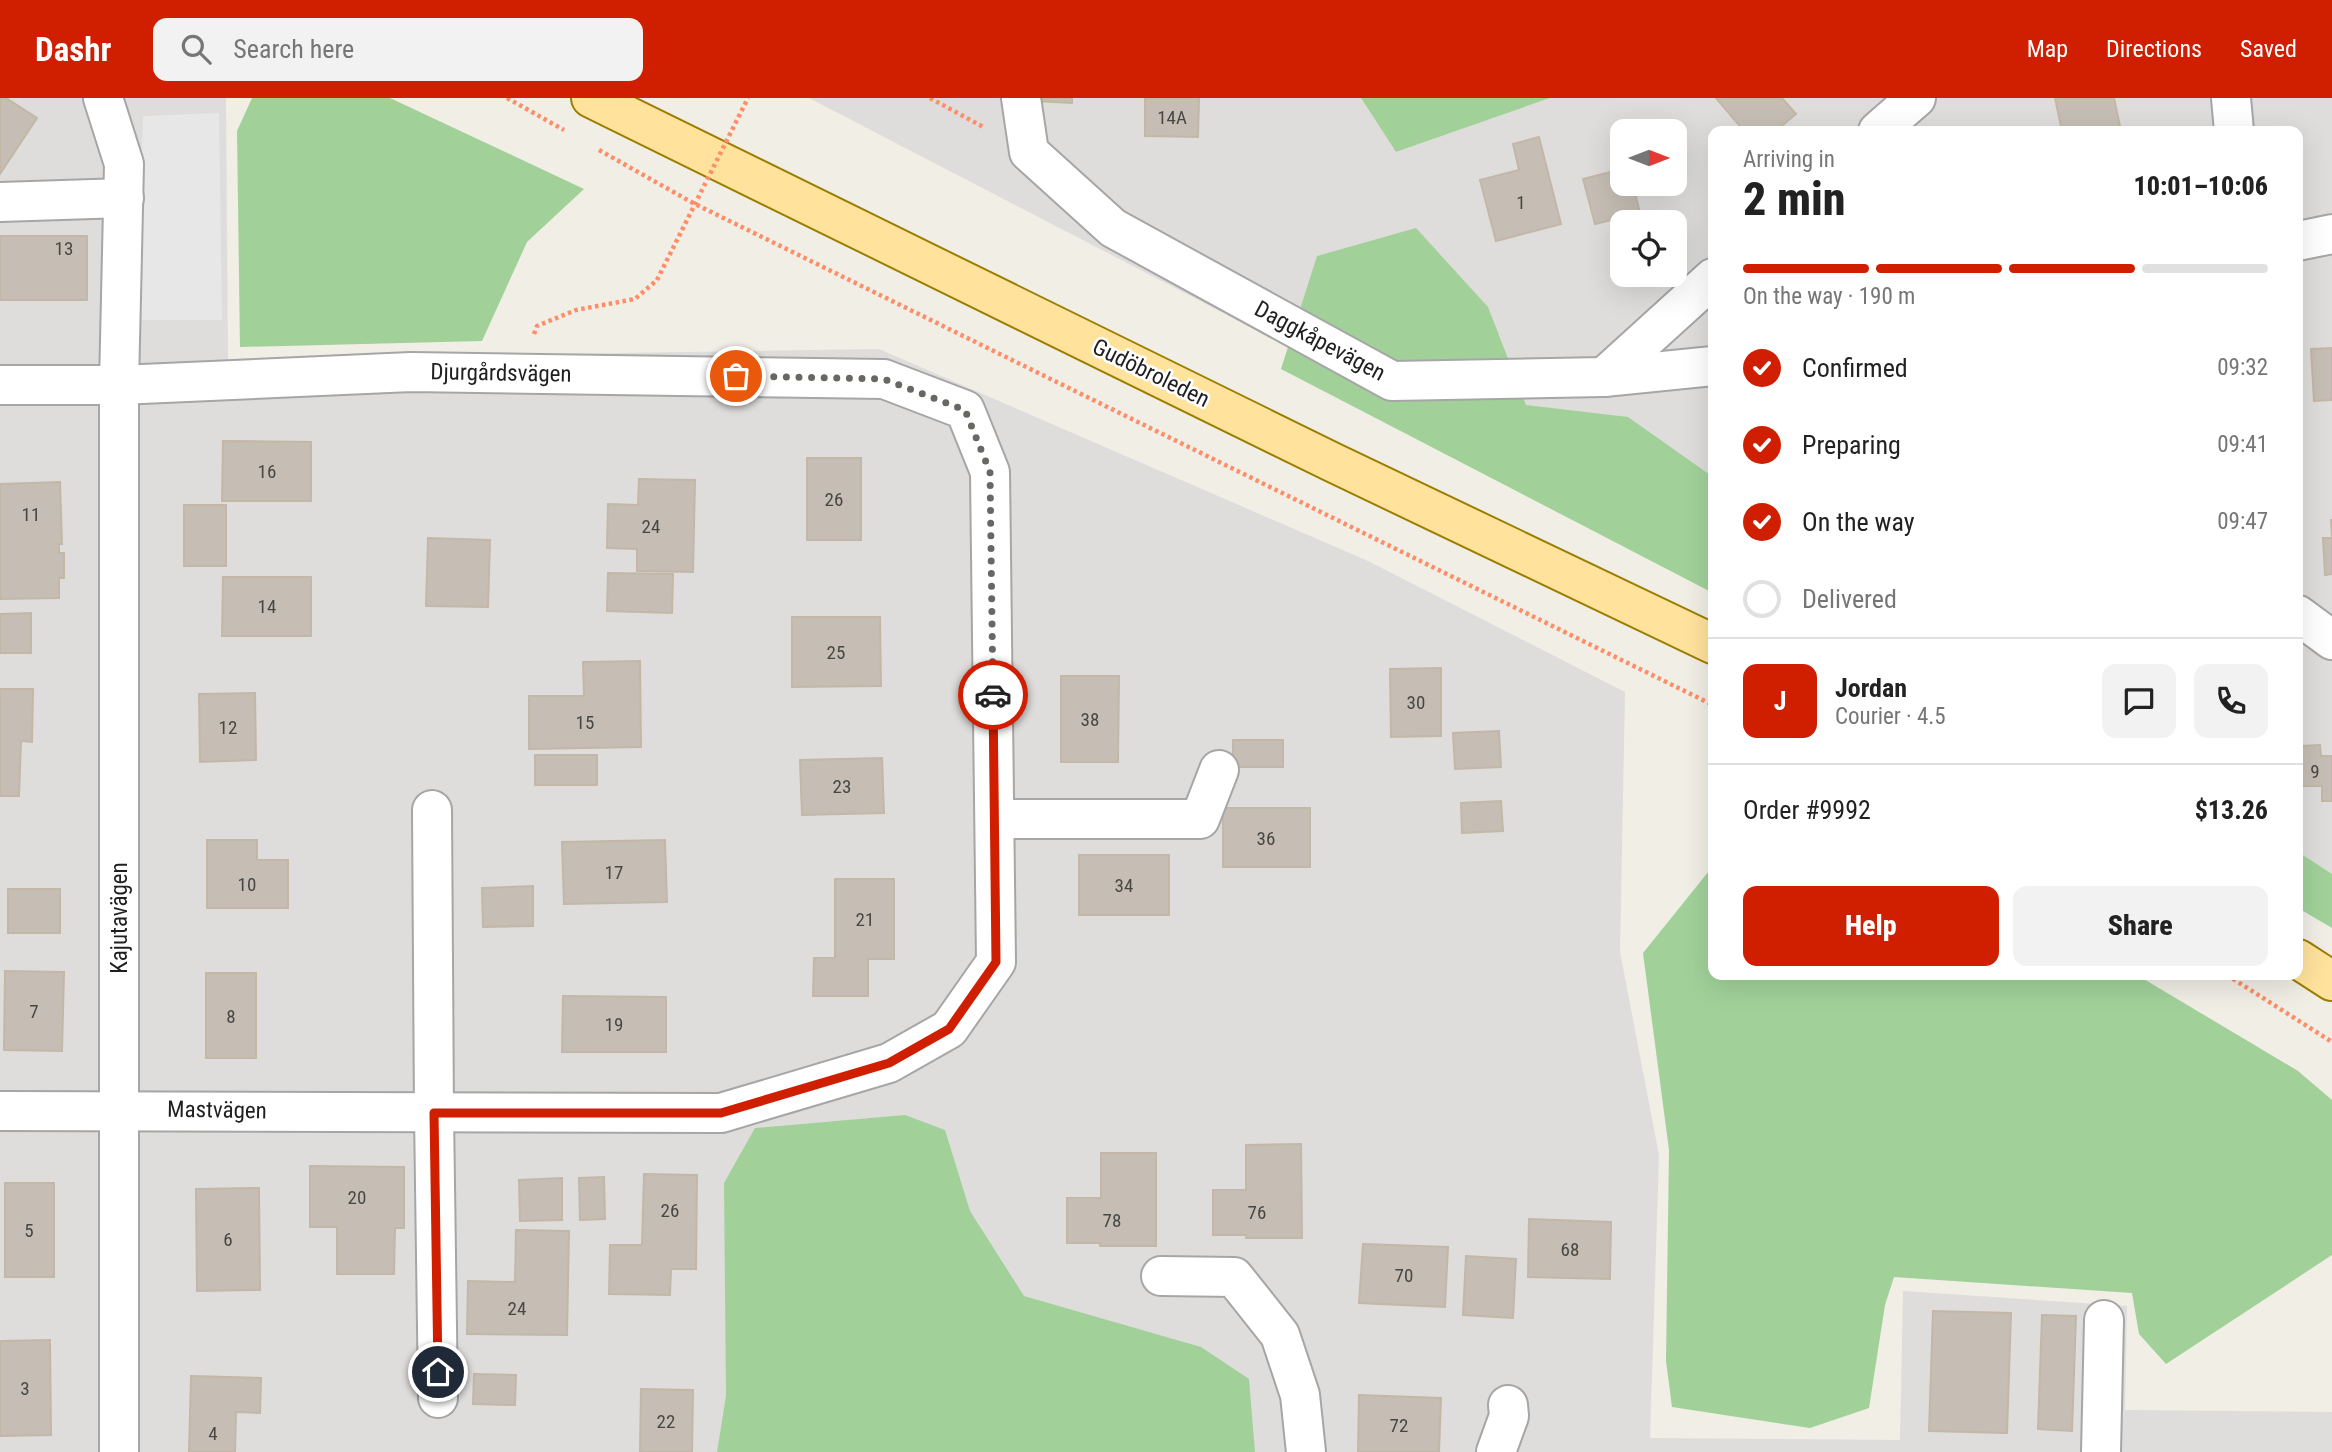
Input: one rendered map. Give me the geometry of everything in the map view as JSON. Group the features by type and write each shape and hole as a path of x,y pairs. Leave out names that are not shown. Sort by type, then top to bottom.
{"main road":[{"name":"Gudöbroleden","path":"591,98 1307,450 1708,642"},
{"path":"2303,962 2332,981"}],"street":[{"path":"103,98 124,164 119,385"},
{"path":"1020,98 1029,152"},
{"path":"1884,126 1916,98"},
{"path":"2231,98 2234,126"},
{"name":"Daggkåpevägen","path":"1029,152 1113,228 1392,381 1604,377 1708,367"},
{"path":"0,202 124,198"},
{"path":"2303,240 2332,234"},
{"path":"1604,377 1708,283"},
{"name":"Djurgårdsvägen","path":"0,384 119,385 411,372 884,379"},
{"name":"Mastvägen","path":"0,1111 120,1109 721,1113 889,1063 949,1029 996,962 990,472 965,410 884,379"},
{"name":"Kajutavägen","path":"119,385 119,1452"},
{"path":"2303,619 2332,640"},
{"path":"995,819 1200,819 1219,770"},
{"path":"432,810 438,1398"},
{"path":"1161,1276 1234,1277 1280,1335 1300,1395 1306,1452"},
{"path":"2101,1452 2104,1320"},
{"path":"1496,1452 1508,1416 1508,1405"}],"path":[{"path":"507,98 565,131"},
{"path":"518,373 537,326 576,310 635,299 657,280 748,98"},
{"path":"930,98 1029,152"},
{"path":"588,144 693,203 1708,703"},
{"path":"2235,980 2332,1042"}],"shaded area":[{"path":"0,98 226,98 228,359 879,349 1368,561 1625,692 1620,952 1659,1155 1650,1438 1900,1440 1903,1291 2127,1306 2125,1410 2332,1412 2332,1452 0,1452"},
{"path":"809,98 1361,98 1396,152 1550,98 2332,98 2332,912 2303,896 2303,126 1708,126 1708,564"},
{"path":"219,113 222,320 137,320 143,116"}],"green space":[{"path":"252,98 390,98 584,189 527,242 482,341 240,347 237,131"},
{"path":"1361,98 1550,98 1396,152"},
{"path":"1416,228 1488,307 1526,405 1628,417 1708,473 1708,590 1281,369 1317,256"},
{"path":"2303,855 2332,874 2332,928 2303,911"},
{"path":"1708,872 1708,980 2145,980 2298,1071 2332,1100 2332,1255 2166,1364 2139,1334 2132,1293 1894,1277 1885,1305 1869,1408 1810,1428 1672,1407 1666,1361 1669,1150 1643,953"},
{"path":"905,1115 945,1130 970,1211 1024,1296 1201,1347 1249,1379 1255,1452 717,1452 726,1396 724,1183 755,1128"}],"building":[{"path":"0,98 6,98 37,118 0,174"},
{"path":"1037,98 1072,98 1072,103 1036,101"},
{"path":"1145,98 1199,98 1198,137 1145,136"},
{"path":"1716,98 1782,98 1796,114 1782,126 1740,126"},
{"path":"2055,98 2114,98 2120,126 2061,126"},
{"path":"1539,137 1561,224 1496,241 1480,180 1519,170 1513,144"},
{"path":"1610,172 1610,196 1636,196 1639,210 1610,210 1610,220 1595,224 1583,179"},
{"path":"0,236 87,236 87,300 0,300"},
{"path":"2332,348 2332,400 2314,401 2311,349"},
{"path":"223,441 311,442 311,501 222,501"},
{"path":"807,458 861,458 861,540 807,540"},
{"path":"639,479 695,480 693,572 637,571 637,549 607,548 608,504 638,505"},
{"path":"60,482 62,544 59,544 59,553 64,553 64,578 59,578 59,598 0,599 0,484"},
{"path":"184,505 226,505 226,566 184,566"},
{"path":"428,538 490,540 488,607 426,606"},
{"path":"2323,538 2332,538 2332,574 2325,575"},
{"path":"608,573 673,574 672,613 607,611"},
{"path":"223,577 311,577 311,636 222,636"},
{"path":"31,613 31,653 0,653 0,614"},
{"path":"792,617 880,617 881,686 792,687"},
{"path":"640,661 641,747 529,749 529,696 584,696 583,662"},
{"path":"1441,668 1441,736 1391,737 1390,669"},
{"path":"1061,676 1119,676 1118,762 1061,762"},
{"path":"0,689 33,689 32,742 21,741 19,796 0,796"},
{"path":"255,693 256,760 200,762 199,694"},
{"path":"1499,731 1501,767 1455,769 1453,733"},
{"path":"1233,740 1283,740 1283,767 1233,767"},
{"path":"2320,745 2321,756 2332,756 2332,801 2322,801 2322,786 2303,786 2303,746"},
{"path":"535,755 597,755 597,785 535,785"},
{"path":"882,758 884,813 802,815 800,760"},
{"path":"1501,801 1503,831 1462,833 1461,803"},
{"path":"1223,808 1310,808 1310,867 1223,867"},
{"path":"207,840 257,840 257,860 288,860 288,908 207,908"},
{"path":"665,840 667,902 564,904 562,842"},
{"path":"1079,855 1169,855 1169,915 1079,915"},
{"path":"835,879 894,879 894,959 868,959 868,996 813,996 814,958 835,958"},
{"path":"533,886 533,926 483,927 482,888"},
{"path":"8,889 60,889 60,933 8,933"},
{"path":"5,971 64,972 62,1051 4,1050"},
{"path":"206,973 256,973 256,1058 206,1058"},
{"path":"563,996 666,997 666,1052 562,1052"},
{"path":"1301,1144 1302,1238 1213,1235 1213,1190 1246,1190 1246,1145"},
{"path":"1101,1153 1156,1153 1156,1246 1067,1243 1067,1198 1101,1198"},
{"path":"310,1166 404,1167 404,1228 395,1228 394,1274 337,1274 337,1227 310,1227"},
{"path":"644,1174 697,1175 696,1269 671,1269 670,1295 609,1294 610,1245 642,1245"},
{"path":"604,1177 605,1219 580,1220 579,1178"},
{"path":"562,1178 562,1220 520,1221 519,1180"},
{"path":"5,1183 54,1183 54,1277 5,1277"},
{"path":"259,1188 260,1290 197,1291 196,1189"},
{"path":"1529,1219 1611,1222 1610,1279 1528,1277"},
{"path":"516,1230 569,1231 567,1335 467,1334 468,1281 515,1282"},
{"path":"1363,1244 1448,1247 1445,1307 1359,1303"},
{"path":"1466,1256 1516,1259 1513,1318 1463,1315"},
{"path":"1933,1311 2011,1313 2007,1433 1929,1431"},
{"path":"2042,1315 2076,1316 2072,1431 2038,1429"},
{"path":"50,1340 51,1435 0,1436 0,1341"},
{"path":"474,1374 516,1375 515,1405 473,1404"},
{"path":"191,1376 261,1378 260,1413 236,1412 235,1452 189,1452"},
{"path":"641,1389 693,1390 692,1452 640,1452"},
{"path":"1359,1395 1441,1398 1439,1452 1358,1452"}],"way so far":[{"path":"736,376 884,379 965,410 990,472 993,695"}],"route":[{"path":"438,1372 434,1113 721,1113 889,1063 949,1029 996,962 993,695"}]}
